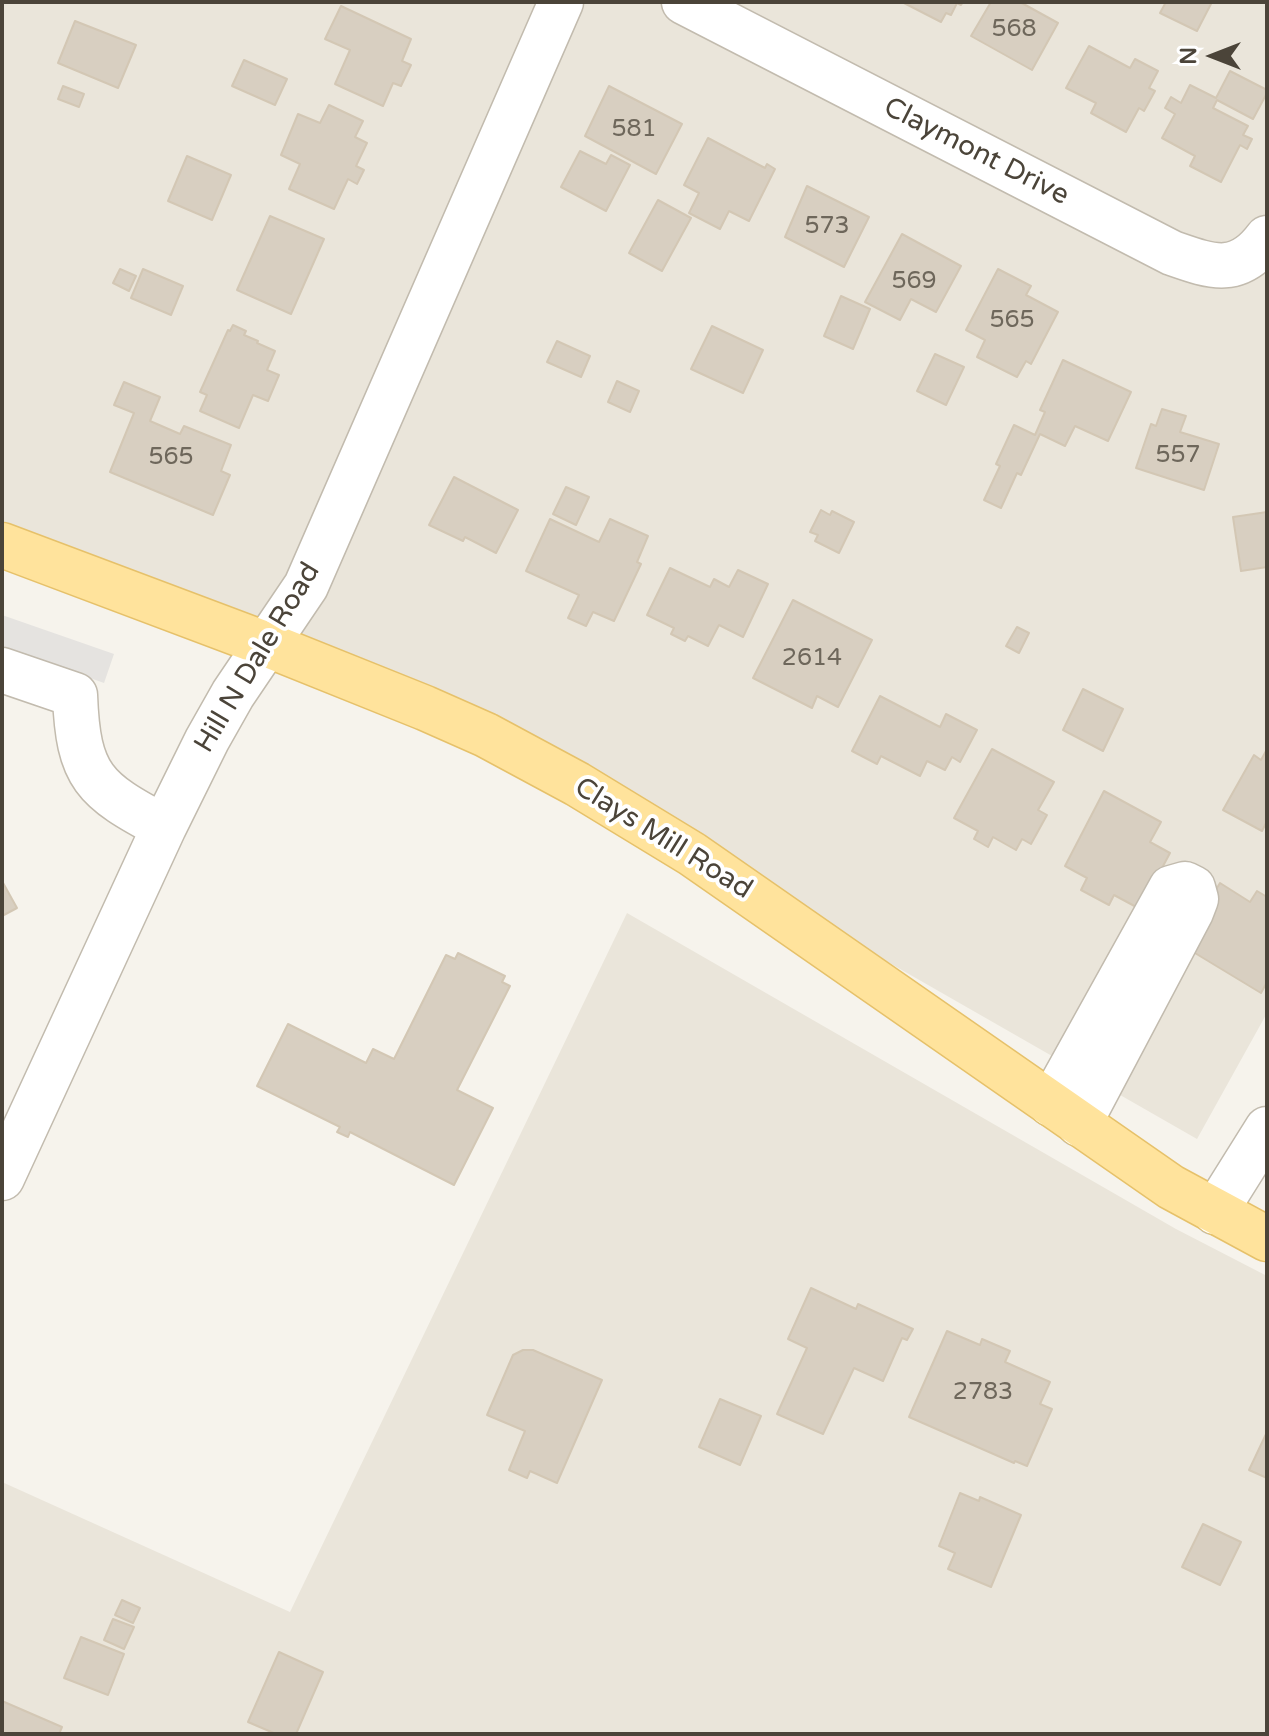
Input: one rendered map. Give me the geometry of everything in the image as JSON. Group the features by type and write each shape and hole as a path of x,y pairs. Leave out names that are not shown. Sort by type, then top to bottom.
{"main road":[{"name":"Clays Mill Road","path":"2,545 268,645 486,735 577,784 692,854 1159,1179 1267,1239"}],"street":[{"name":"Hill N Dale Road","path":"2,1178 164,827 233,694 306,586 561,2"},
{"name":"Claymont Drive","path":"684,2 1172,253 1208,266 1223,267 1238,264 1267,238"},
{"path":"2,670 75,695 76,734 88,772 117,802 164,827"},
{"path":"1215,1212 1267,1129"}],"shaded area":[{"path":"2,2 1267,2 1267,1013 1197,1139 577,784 2,568"},
{"path":"2,615 114,654 104,683 2,647"},
{"path":"627,913 1176,1229 1267,1276 1267,1734 2,1734 2,1482 290,1612"}],"building":[{"path":"902,2 963,2 961,5 957,3 951,15 946,13 941,22"},
{"path":"991,2 1020,2 1058,23 1032,70 971,36"},
{"path":"1166,2 1212,2 1197,31 1160,13"},
{"path":"341,6 411,39 402,61 411,65 401,86 393,83 383,106 335,84 350,50 325,39"},
{"path":"75,21 136,45 118,88 58,63"},
{"path":"1089,46 1130,68 1135,59 1158,71 1149,88 1155,91 1144,111 1139,108 1126,132 1091,113 1096,103 1066,88"},
{"path":"244,60 287,79 275,105 232,86"},
{"path":"1230,71 1267,90 1267,93 1253,119 1217,100 1213,108 1248,126 1243,135 1252,139 1247,149 1240,145 1221,182 1190,166 1195,156 1162,138 1175,114 1165,108 1171,97 1181,103 1190,85 1216,98"},
{"path":"63,86 84,94 79,107 58,99"},
{"path":"609,86 682,124 656,174 585,136"},
{"path":"329,105 363,121 355,137 367,143 356,166 364,170 357,184 348,179 334,209 289,189 300,164 281,155 298,114 320,123"},
{"path":"708,138 765,168 767,164 775,169 749,221 729,211 720,229 689,213 699,193 684,185"},
{"path":"580,151 606,164 611,155 630,165 606,211 561,187"},
{"path":"187,156 231,175 212,220 168,201"},
{"path":"807,186 869,217 844,267 785,237"},
{"path":"658,200 691,218 662,271 629,253"},
{"path":"270,216 324,239 291,314 237,290"},
{"path":"902,234 961,266 936,312 911,299 900,320 865,302"},
{"path":"120,269 136,276 129,291 113,283"},
{"path":"143,269 183,286 171,315 131,298"},
{"path":"998,269 1031,286 1026,295 1058,312 1031,364 1026,361 1017,377 977,357 985,340 966,330"},
{"path":"841,296 870,309 853,349 824,336"},
{"path":"233,325 246,331 244,335 275,351 267,370 279,375 268,401 253,395 239,428 200,411 207,395 200,392"},
{"path":"712,326 763,350 743,393 691,369"},
{"path":"557,341 590,356 581,377 547,362"},
{"path":"935,354 964,367 946,405 917,391"},
{"path":"1063,360 1131,392 1108,441 1075,426 1065,446 1040,434 1001,508 984,500 1014,425 1035,435 1045,412 1040,410"},
{"path":"617,381 639,391 630,412 608,402"},
{"path":"124,382 160,397 150,421 180,434 184,426 231,445 221,471 230,475 213,515 110,472 134,413 114,405"},
{"path":"1162,409 1186,416 1180,432 1219,444 1204,490 1136,468 1151,424 1156,426"},
{"path":"454,477 518,510 496,553 465,537 463,541 429,525"},
{"path":"566,487 589,497 576,525 553,514"},
{"path":"821,510 830,515 832,511 854,522 839,553 815,541 818,535 810,532"},
{"path":"1267,512 1267,567 1241,571 1233,517"},
{"path":"550,519 599,542 610,519 648,536 637,562 641,564 614,621 593,612 586,626 568,618 579,595 526,571"},
{"path":"670,568 710,587 714,579 729,587 738,570 768,584 743,637 719,625 708,646 688,636 685,641 671,634 674,628 647,615"},
{"path":"793,600 872,640 838,707 817,696 812,708 753,678"},
{"path":"1017,627 1029,633 1019,653 1006,646"},
{"path":"1083,689 1123,709 1103,751 1063,730"},
{"path":"880,696 940,727 946,714 977,730 960,762 952,757 945,770 927,761 920,776 881,756 877,764 852,751"},
{"path":"992,749 1054,782 1038,810 1047,815 1031,844 1022,839 1016,850 993,837 988,847 974,839 978,831 954,818"},
{"path":"1266,751 1267,821 1262,831 1223,810 1254,755 1261,760"},
{"path":"1104,791 1161,822 1150,842 1170,853 1140,909 1114,895 1109,905 1081,890 1087,878 1065,866"},
{"path":"2,881 17,908 2,916"},
{"path":"1220,883 1250,902 1257,891 1267,897 1267,982 1261,993 1185,947 1197,920"},
{"path":"458,953 505,976 502,982 510,986 457,1090 493,1108 454,1185 350,1132 348,1137 337,1132 340,1127 257,1086 288,1024 366,1063 373,1049 394,1059 446,955 455,959"},
{"path":"811,1288 856,1309 858,1304 913,1329 907,1340 902,1338 883,1381 854,1368 823,1434 777,1414 807,1348 788,1339"},
{"path":"947,1331 980,1345 982,1339 1010,1351 1005,1362 1050,1382 1040,1404 1052,1409 1027,1466 909,1417"},
{"path":"523,1350 533,1350 602,1380 557,1483 530,1471 527,1478 509,1470 525,1431 487,1415 513,1355"},
{"path":"720,1399 761,1416 740,1465 699,1447"},
{"path":"1267,1432 1267,1478 1249,1470"},
{"path":"960,1493 979,1501 980,1497 1021,1515 991,1587 948,1569 955,1553 939,1546"},
{"path":"1203,1524 1241,1542 1220,1585 1182,1567"},
{"path":"122,1600 140,1608 133,1623 115,1615"},
{"path":"113,1619 134,1627 124,1649 104,1640"},
{"path":"81,1637 124,1654 108,1695 64,1678"},
{"path":"279,1652 323,1672 296,1734 276,1734 248,1722"},
{"path":"2,1701 62,1727 59,1734 2,1734"}]}
